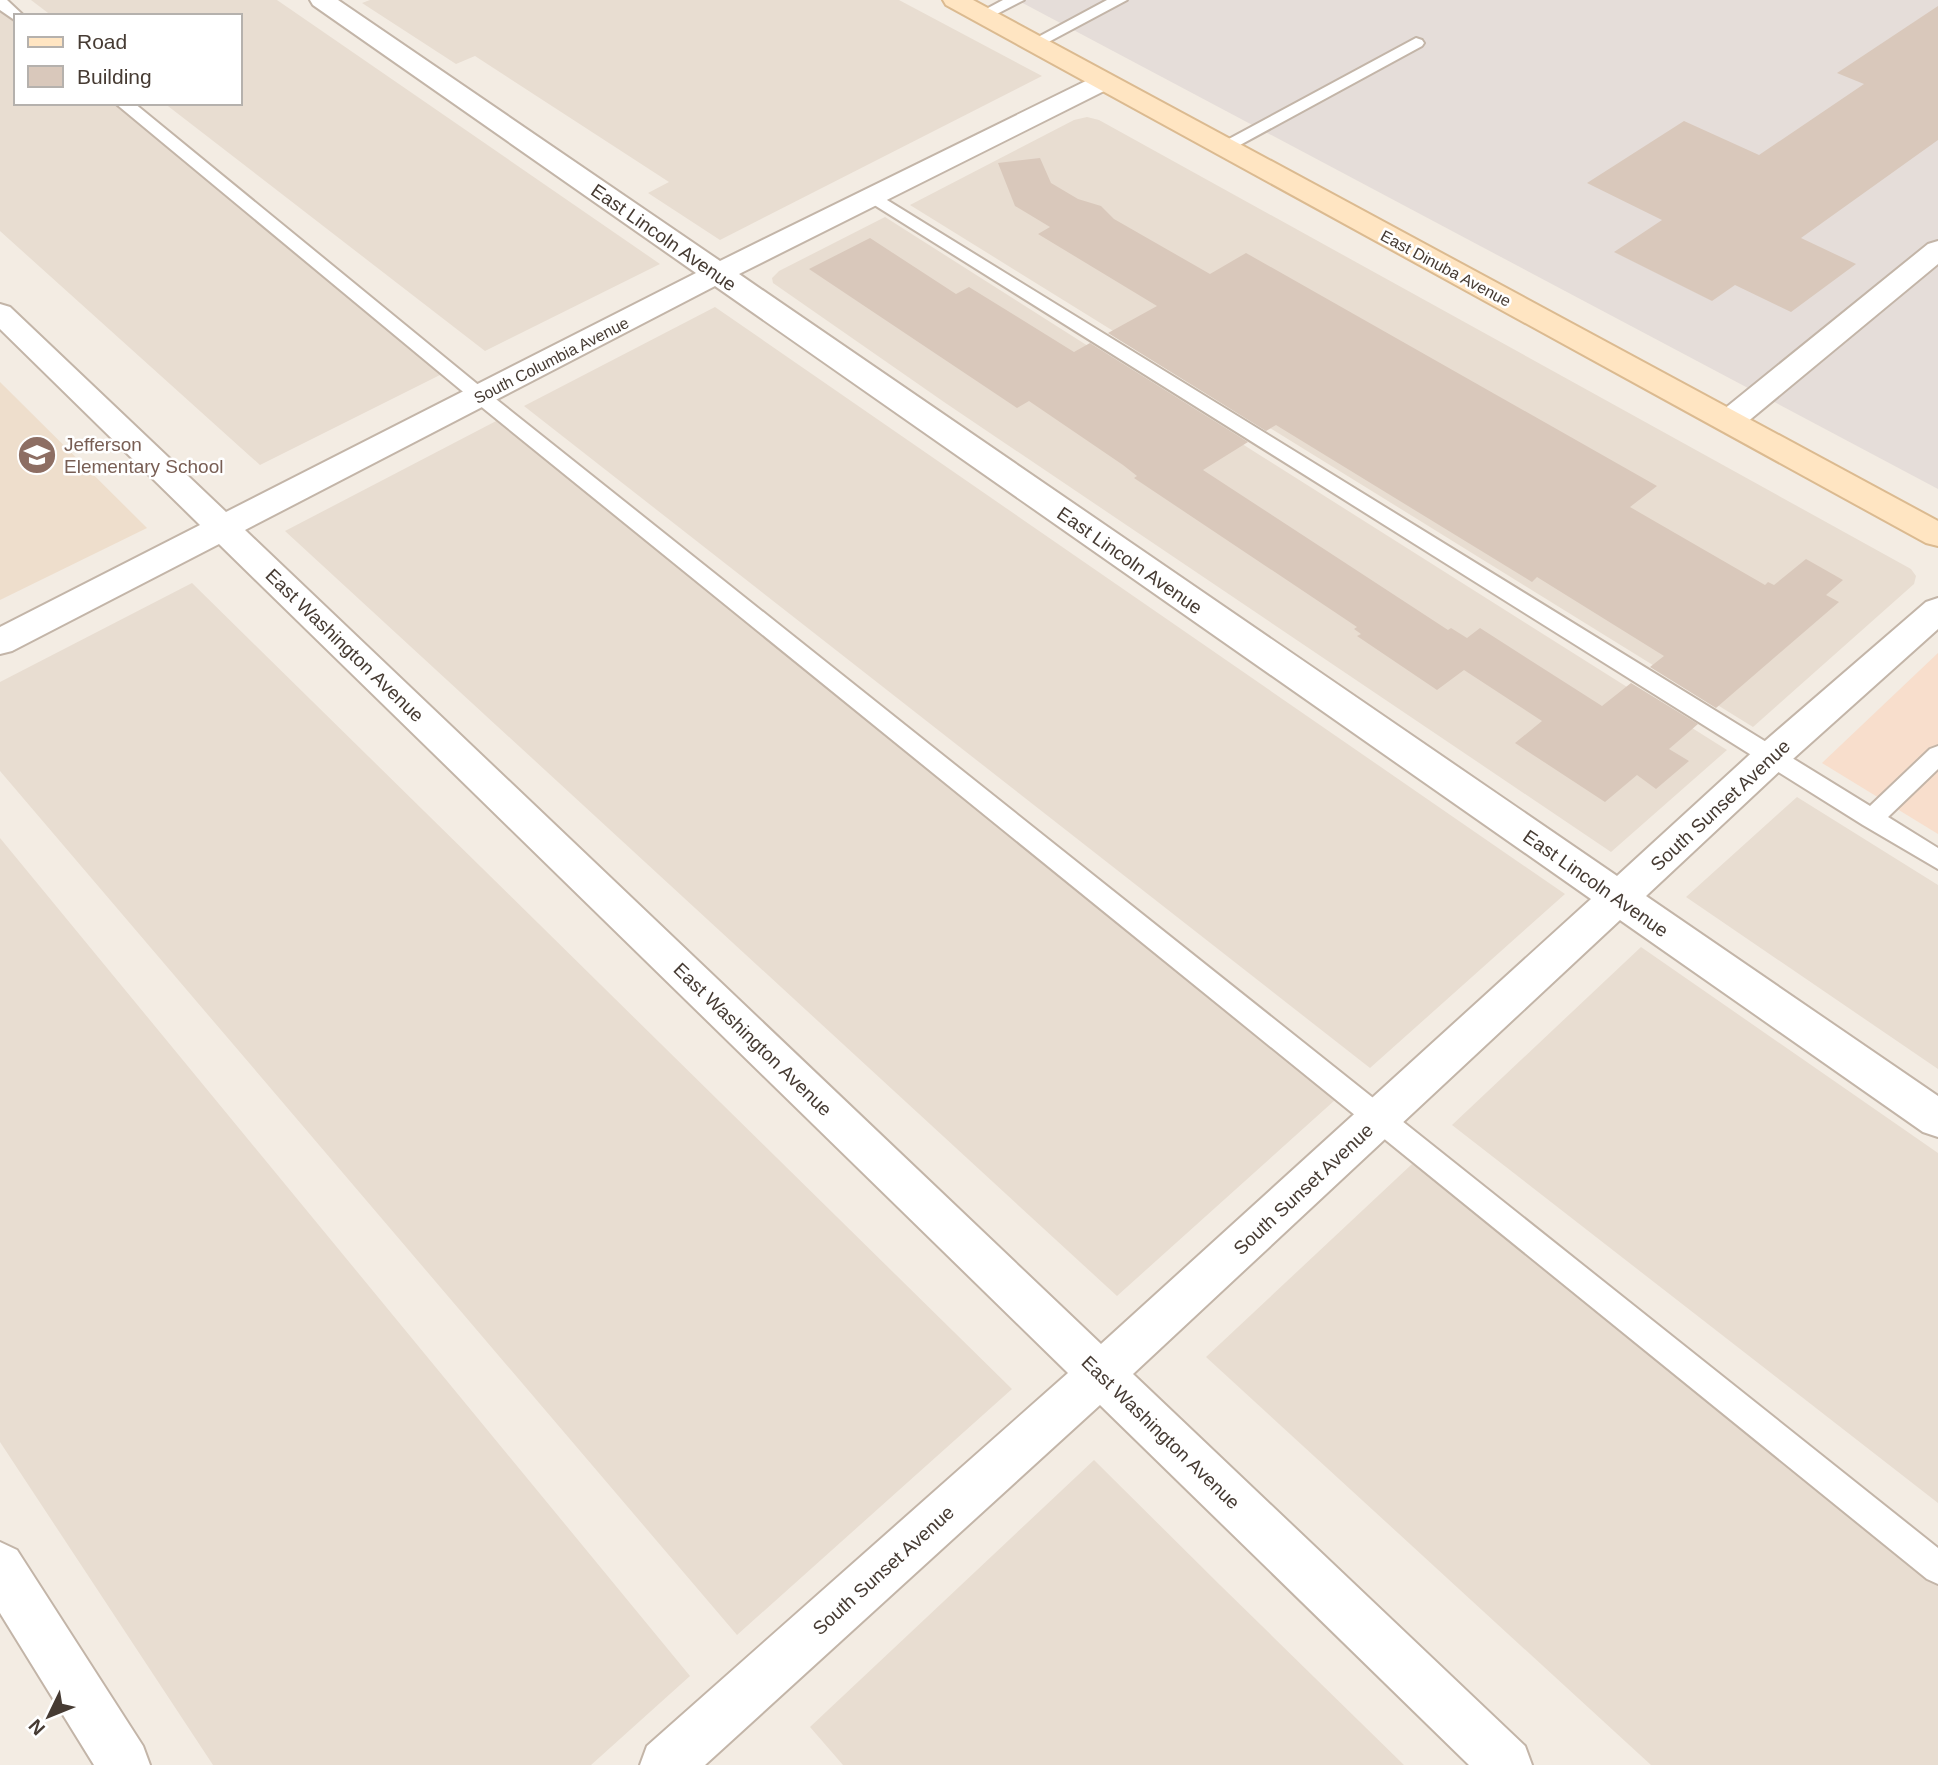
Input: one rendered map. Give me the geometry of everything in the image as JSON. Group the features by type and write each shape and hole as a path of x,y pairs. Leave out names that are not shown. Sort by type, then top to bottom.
{"street":[{"name":"East Lincoln Avenue","path":"322,0 1938,1119"},
{"name":"East Dinuba Avenue","path":"955,0 1938,535"},
{"name":"South Columbia Avenue","path":"0,642 718,274 1103,82"},
{"path":"1729,421 1938,250"},
{"name":"East Washington Avenue","path":"0,313 1506,1765"},
{"name":"South Sunset Avenue","path":"666,1765 1101,1374 1772,757 1938,610"},
{"path":"0,1567 124,1765"}],"lane":[{"path":"983,15 1016,0"},
{"path":"1035,43 1119,0"},
{"path":"0,2 14,14"},
{"path":"1223,147 1416,43"},
{"path":"125,105 480,396 1938,1568"},
{"path":"873,197 1938,860"},
{"path":"1871,819 1938,755"}],"shaded area":[{"path":"31,0 277,0 660,264 485,351 167,105 242,105 242,14 49,14"},
{"path":"370,0 899,0 1042,76 720,240 648,193 669,182 475,56 456,64 362,3"},
{"path":"1017,0 1938,0 1938,489 1258,128"},
{"path":"0,8 14,18 14,105 124,105 456,367 260,465 0,231"},
{"path":"1087,117 1099,120 1911,569 1916,576 1914,584 1753,727 910,205 1074,120"},
{"path":"885,217 1727,750 1611,852 944,402 773,283 772,278 779,271"},
{"path":"715,307 1565,894 1370,1068 524,406"},
{"name":"Jefferson Elementary School","path":"0,382 147,528 0,600"},
{"path":"500,419 1345,1091 1117,1296 285,531"},
{"path":"192,583 1012,1389 737,1635 0,771 0,682"},
{"path":"1938,653 1938,834 1822,763"},
{"path":"1797,797 1938,885 1938,1069 1686,897"},
{"path":"0,838 690,1676 591,1765 213,1765 0,1442"},
{"path":"1641,947 1938,1153 1938,1503 1452,1125"},
{"path":"1427,1150 1938,1555 1938,1765 1651,1765 1206,1357"},
{"path":"1094,1460 1404,1765 843,1765 810,1727"}],"building":[{"path":"1938,6 1938,140 1801,238 1856,264 1791,312 1735,285 1712,301 1614,252 1662,220 1587,183 1684,121 1759,155 1864,84 1837,73"},
{"path":"1040,158 1051,183 1078,199 1101,206 1114,219 1210,274 1246,253 1657,486 1630,507 1765,585 1768,582 1774,585 1806,559 1843,580 1826,595 1839,602 1716,708 1650,667 1664,656 1537,577 1532,582 1276,425 1266,431 1108,333 1157,306 1038,234 1050,227 1015,206 998,163"},
{"path":"870,238 956,294 969,287 1074,352 1090,343 1248,442 1203,470 1448,630 1451,628 1467,638 1480,628 1602,706 1631,683 1698,724 1669,749 1689,761 1656,789 1637,775 1605,802 1515,743 1542,721 1464,670 1437,690 1357,636 1361,634 1354,629 1357,627 1134,478 1137,476 1123,465 1029,401 1017,408 809,269"}],"place":[{"name":"Jefferson Elementary School","path":"37,455"}]}
